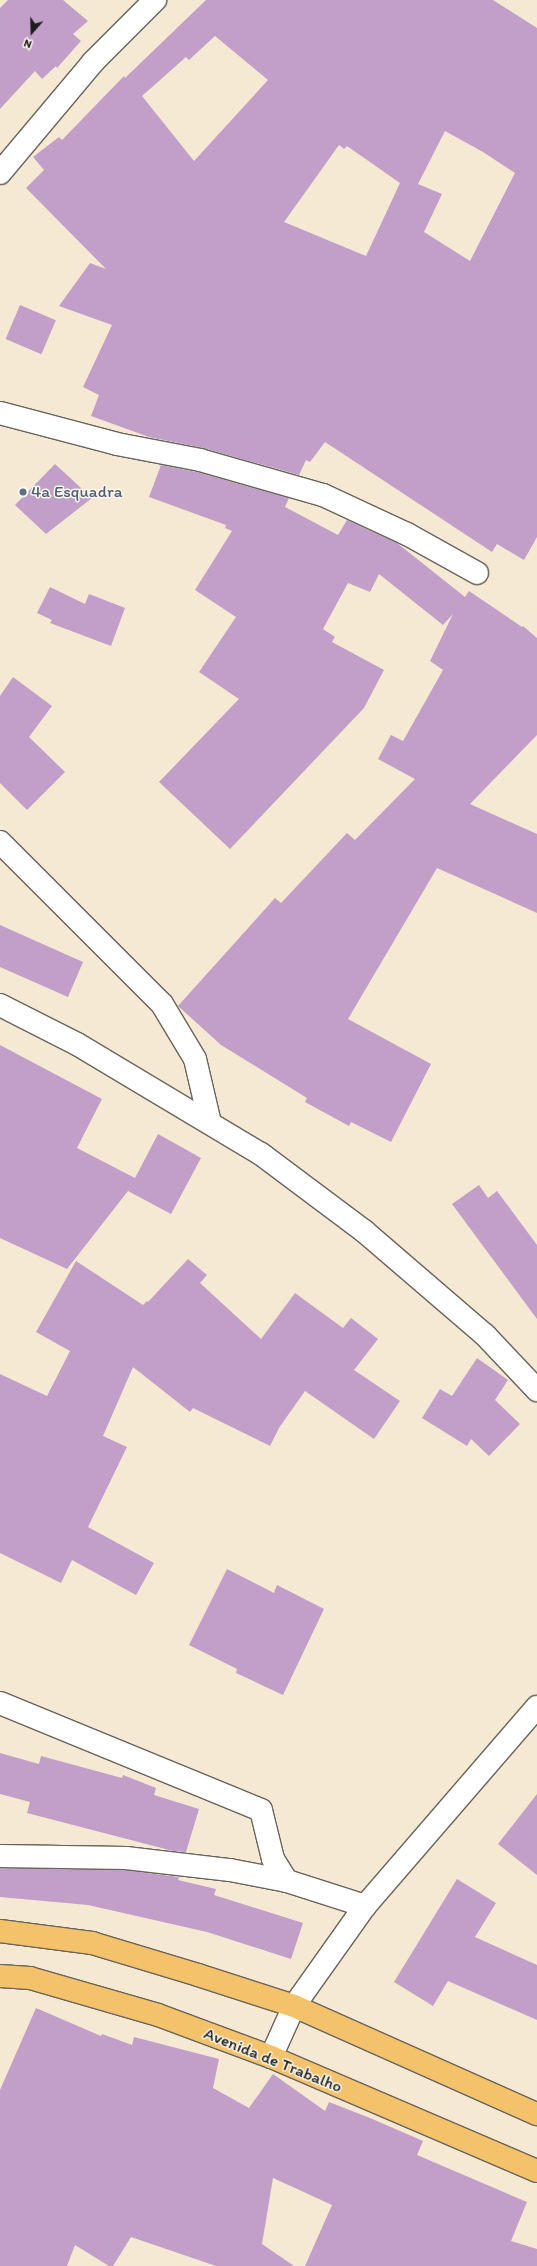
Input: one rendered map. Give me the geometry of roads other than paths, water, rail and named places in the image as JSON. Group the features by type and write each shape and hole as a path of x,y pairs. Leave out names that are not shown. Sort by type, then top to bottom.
{"highway":[{"path":"0,1931 92,1943 294,2006 537,2114"},
{"name":"Avenida de Trabalho","path":"0,1976 30,1978 158,2015 271,2057 537,2172"}],"street":[{"path":"0,173 93,62 155,0"},
{"path":"0,413 117,444 200,460 323,495 407,534 477,574"},
{"path":"0,842 162,1004 195,1058 210,1123"},
{"path":"0,1005 77,1044 261,1154 364,1231 485,1335 537,1390"},
{"path":"0,1703 261,1810 273,1859 287,1881"},
{"path":"271,2057 294,2006 365,1906 537,1707"},
{"path":"0,1856 126,1858 230,1870 287,1881 365,1906"}],"place":[{"name":"4a Esquadra","path":"23,492"}]}
